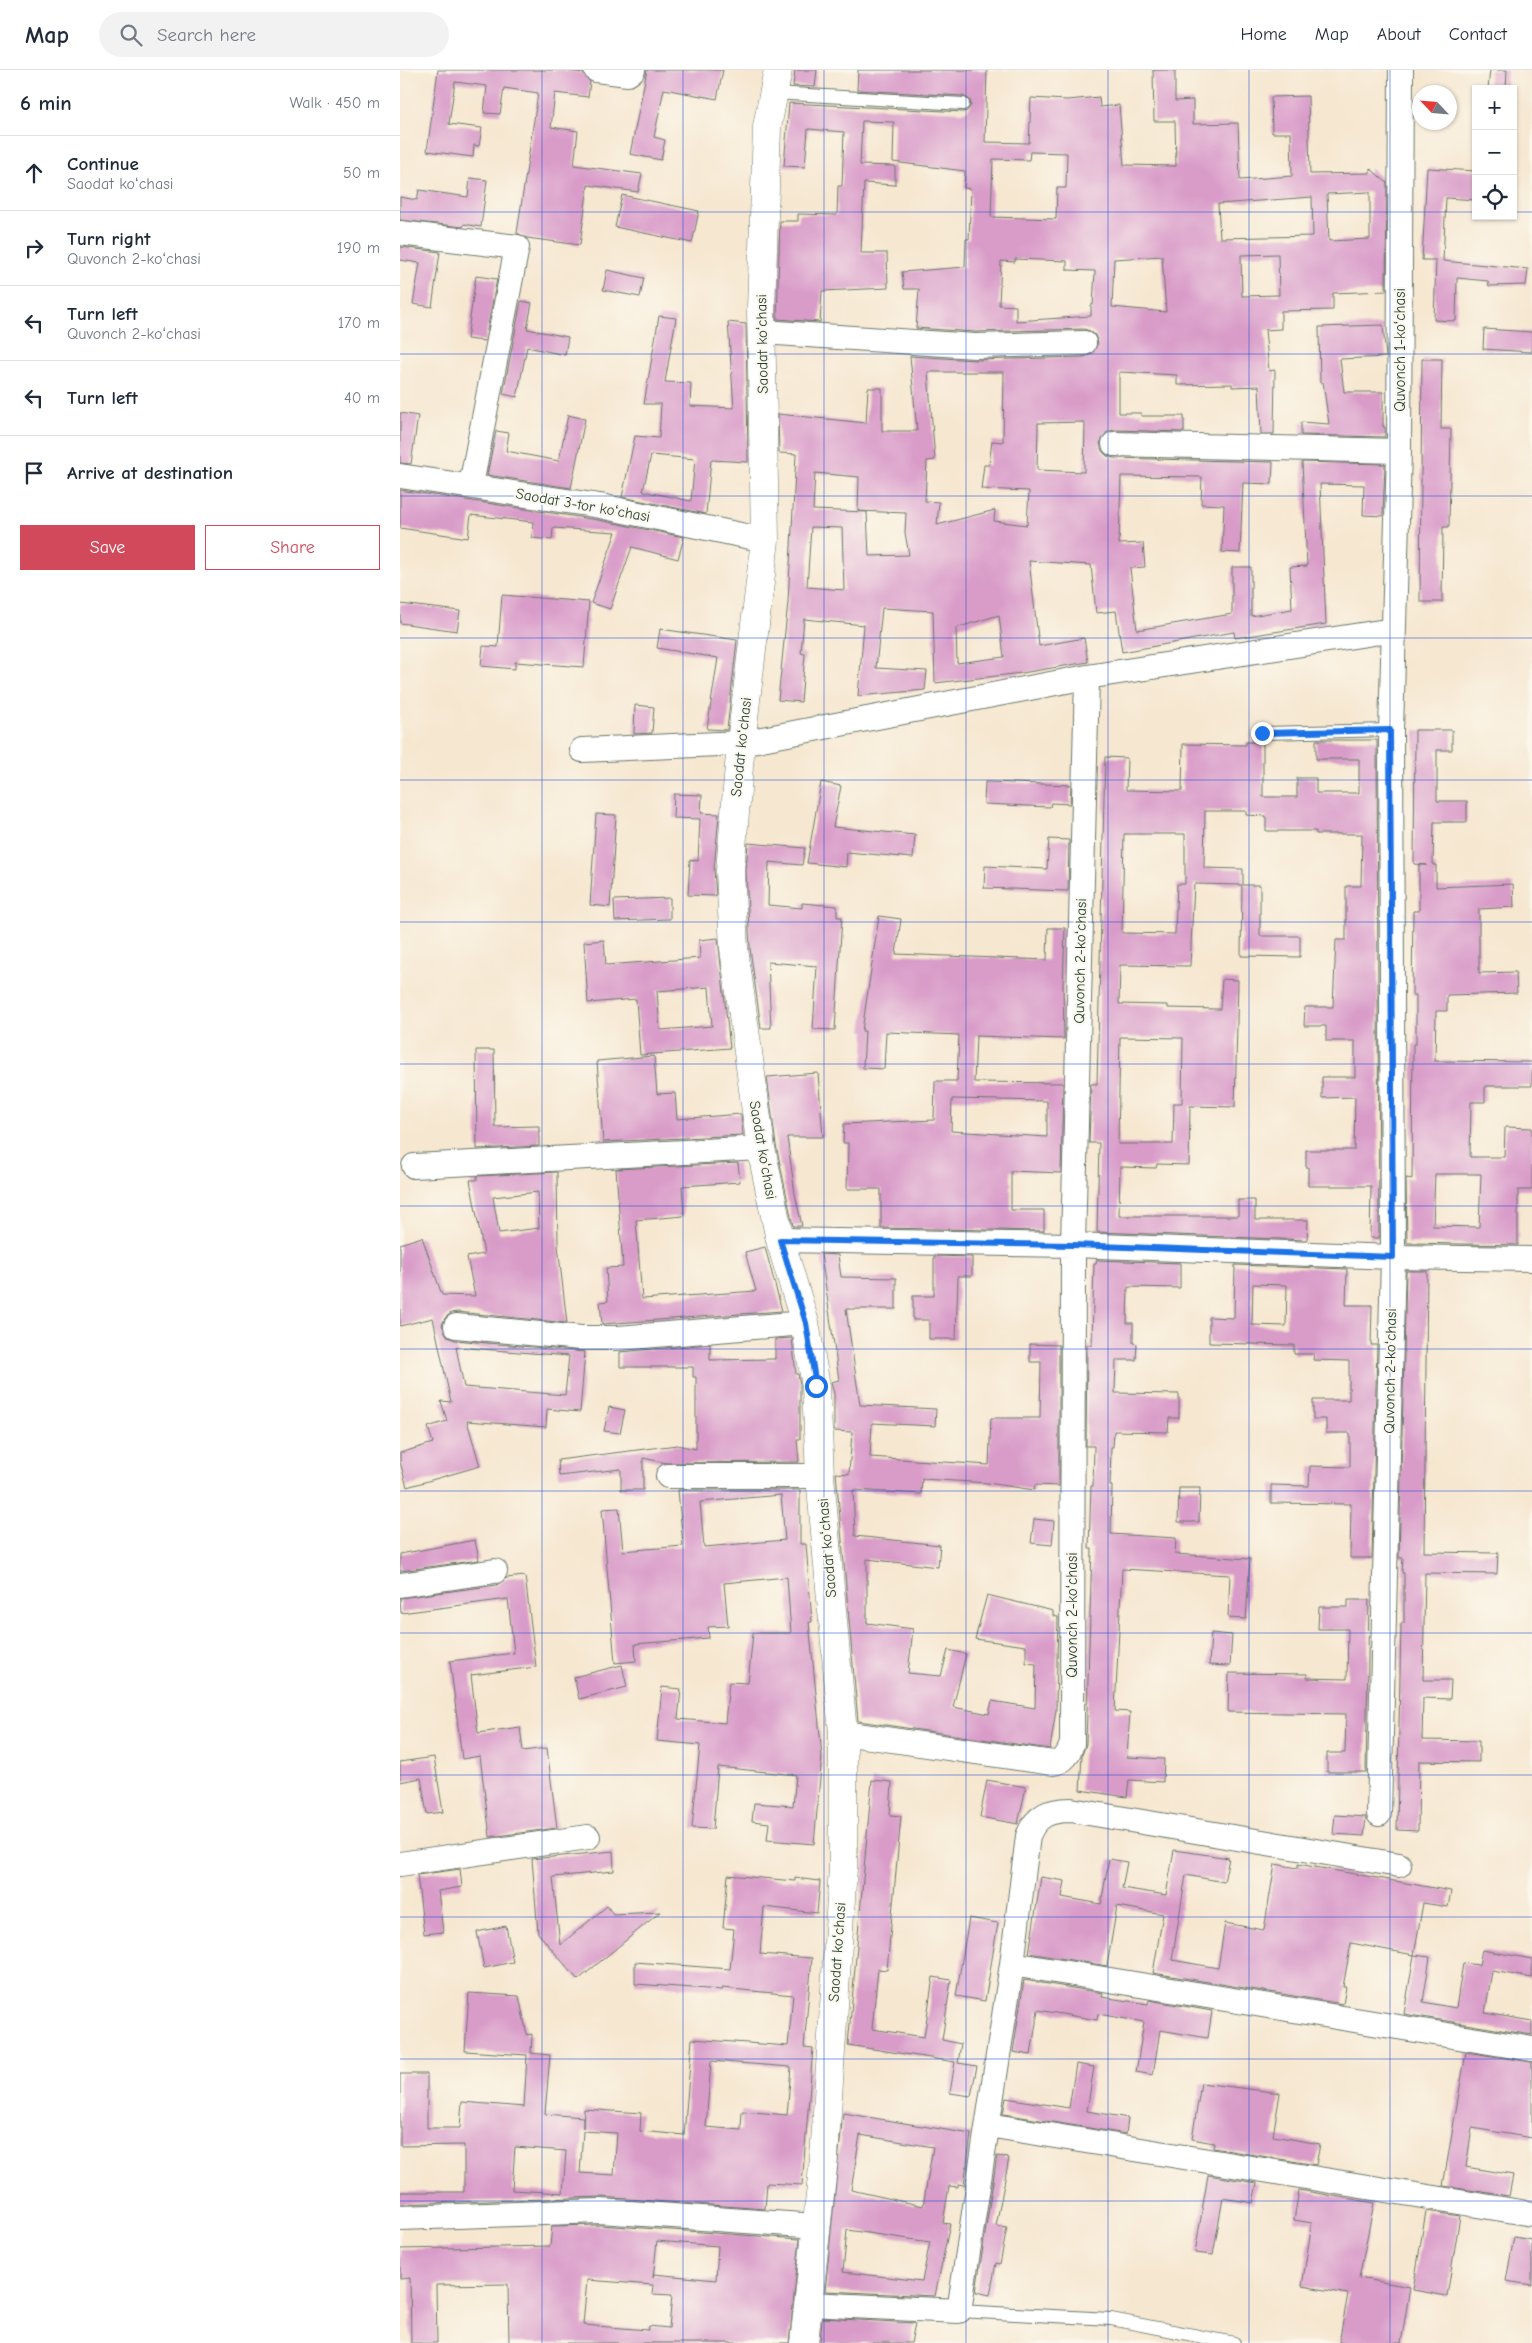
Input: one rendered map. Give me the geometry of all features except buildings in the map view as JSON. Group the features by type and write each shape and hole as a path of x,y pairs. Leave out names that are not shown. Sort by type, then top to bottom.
{"street":[{"path":"596,70 628,74 633,70"},
{"name":"Quvonch 1-koʻchasi","path":"1393,630 1399,451 1401,70"},
{"name":"Saodat koʻchasi","path":"776,82 767,127 761,310 765,540 741,743 730,871 734,949 761,1148 780,1240 806,1323 816,1386 820,1476 843,1733 843,1868 824,2158 804,2343"},
{"path":"400,233 517,247 471,485"},
{"path":"762,332 974,346 1084,343"},
{"path":"1114,444 1399,451"},
{"name":"Saodat 3-tor koʻchasi","path":"400,476 471,485 600,506 765,540"},
{"path":"582,750 741,743 1087,677 1393,630"},
{"name":"Quvonch 2-koʻchasi","path":"1379,1814 1393,1257 1390,730 1393,630"},
{"name":"Quvonch 2-koʻchasi","path":"843,1733 1053,1763 1062,1760 1072,1744 1073,1245 1087,677"},
{"path":"414,1166 761,1148"},
{"path":"780,1240 1073,1245 1393,1257 1532,1259"},
{"path":"456,1326 581,1338 618,1338 806,1323"},
{"path":"668,1476 820,1476"},
{"path":"400,1585 495,1571"},
{"path":"808,2304 959,2311 1012,1964 1028,1836 1036,1821 1044,1814 1055,1810 1071,1810 1399,1865"},
{"path":"400,1864 588,1837"},
{"path":"1012,1964 1532,2048"},
{"path":"988,2125 1532,2214"},
{"path":"400,2218 600,2211 817,2226"}],"lane":[{"path":"776,82 962,104"},
{"path":"1262,733 1390,730"},
{"path":"959,2311 1111,2319 1234,2343"}],"route":[{"path":"816,1386 806,1323 780,1240 1073,1245 1393,1257 1390,730 1262,733"}]}
